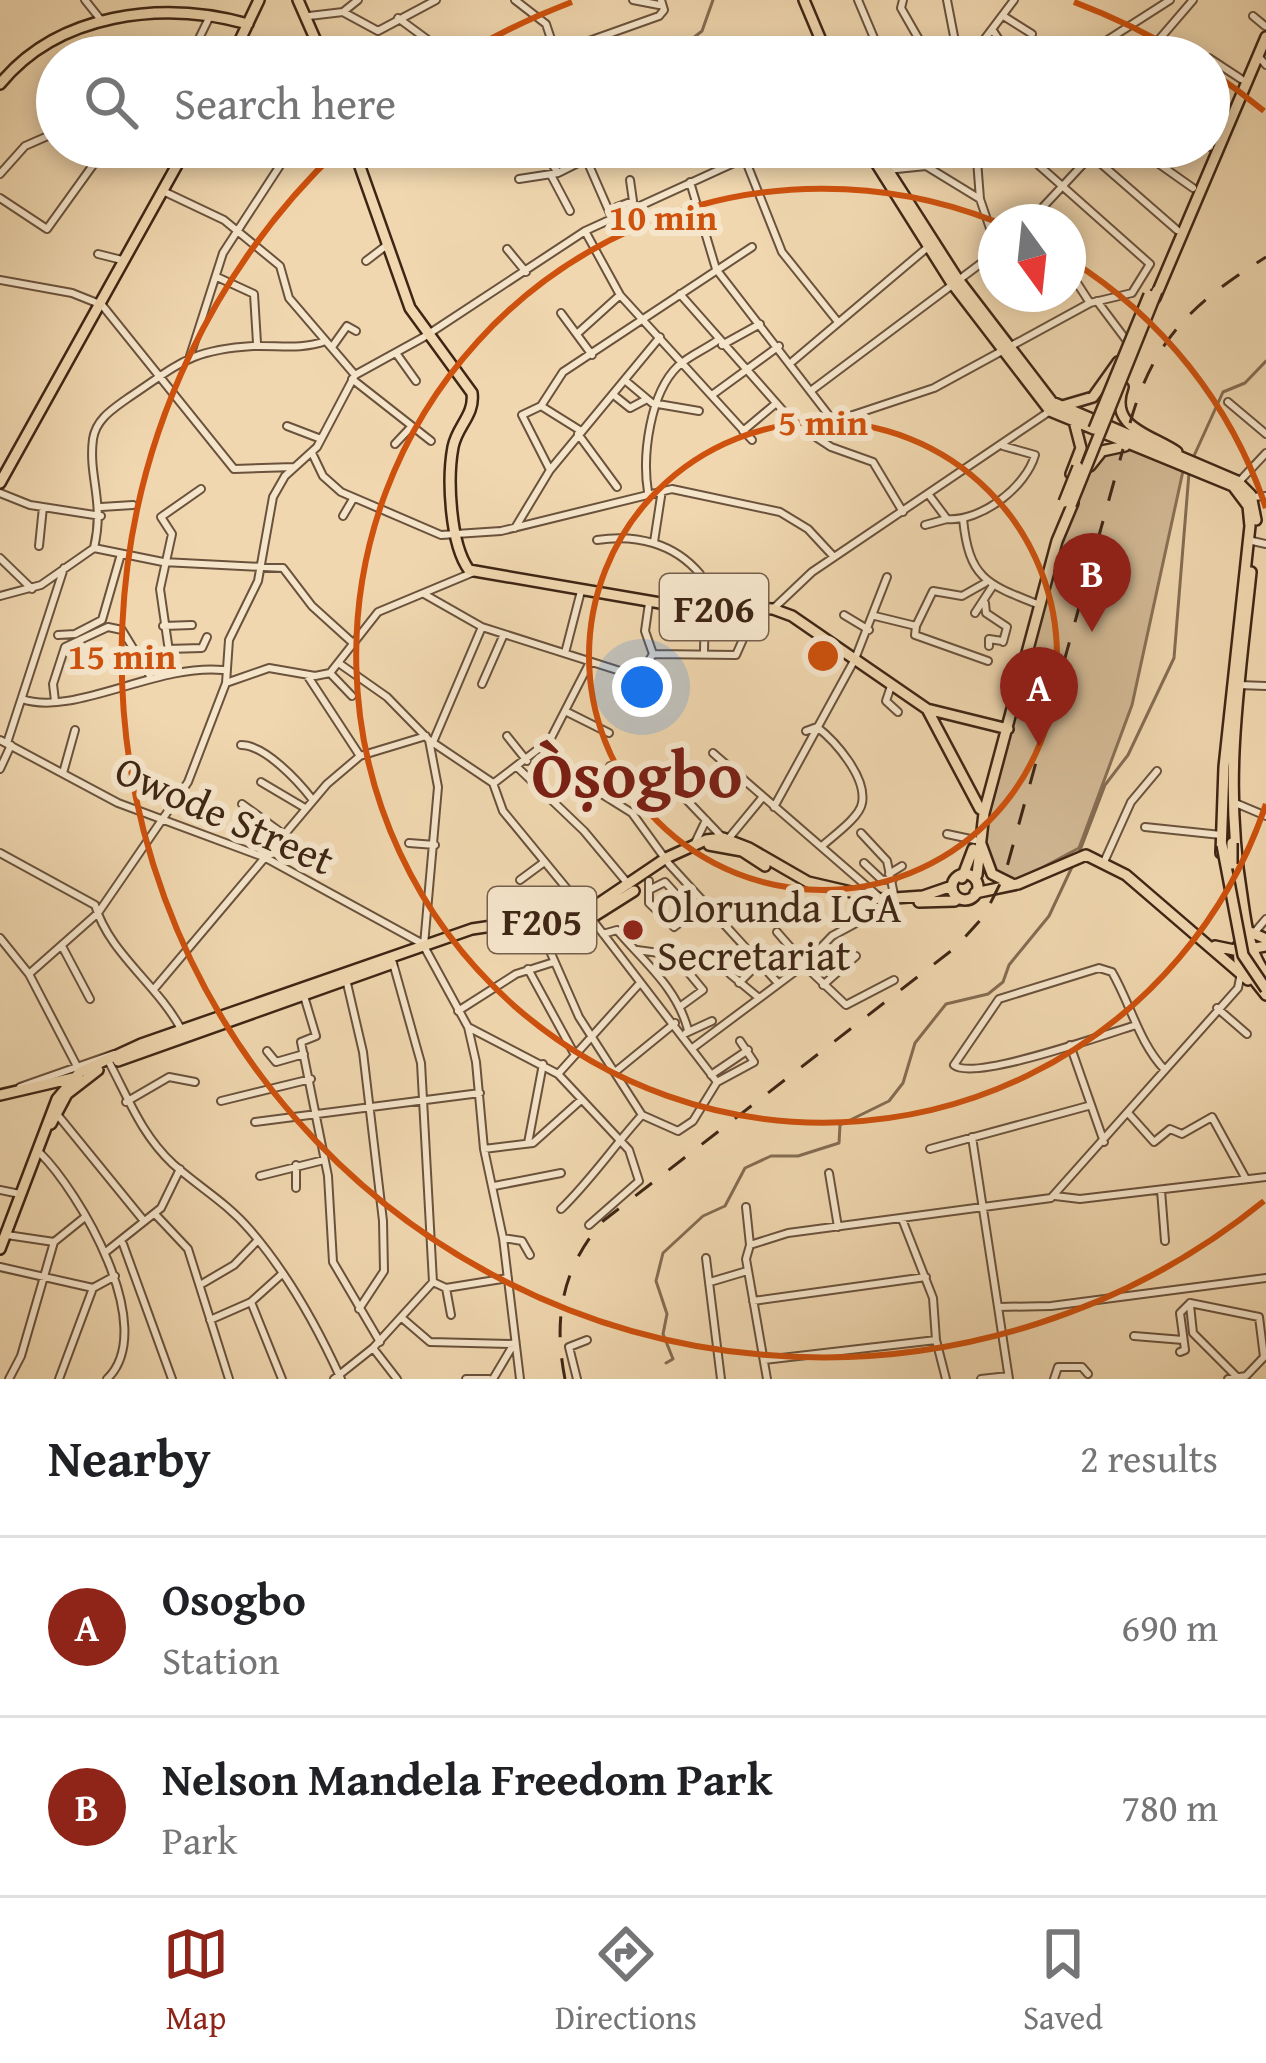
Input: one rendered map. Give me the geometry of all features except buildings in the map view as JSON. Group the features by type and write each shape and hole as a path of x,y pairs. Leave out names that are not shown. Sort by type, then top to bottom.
{"main road":[{"path":"242,36 259,0"},
{"path":"298,0 316,36"},
{"path":"801,0 816,36"},
{"path":"64,36 101,20 157,12 248,24"},
{"path":"1230,103 1266,25"},
{"path":"1230,119 1266,37"},
{"path":"0,84 36,48"},
{"path":"0,483 176,168"},
{"path":"360,168 410,308 460,370 473,400 453,448 458,535 463,561 474,572"},
{"path":"881,168 928,247 1054,409 1130,445 1189,464"},
{"path":"962,878 977,839 1067,504 1201,168"},
{"path":"1054,409 1097,393 1154,290 1208,168"},
{"path":"887,170 954,280"},
{"path":"1154,290 1119,407 1127,424 1189,464"},
{"path":"1054,409 1236,484 1252,497 1225,841 1243,955 1262,988"},
{"path":"1074,421 1081,448 980,809 975,893 1018,884 1078,855 1104,862 1210,944 1266,974"},
{"path":"1067,504 1094,458 1130,445"},
{"path":"1236,484 1248,506 1251,540"},
{"name":"F206","path":"474,572 649,602 773,609 804,622 927,709 1005,729"},
{"path":"1235,691 1225,841 1248,961"},
{"name":"F206","path":"927,709 980,809"},
{"path":"977,839 992,874 1018,884"},
{"name":"F205","path":"0,1251 53,1111 77,1072 393,963 425,947 496,928 539,926 586,912 633,888 695,844 725,840 808,882 889,900 952,886 962,878 979,878"},
{"name":"F205","path":"633,888 650,885 668,861 698,848 725,846 808,888 889,900 955,901 975,893"},
{"path":"979,878 1000,888"},
{"path":"952,886 955,901"},
{"name":"F205","path":"141,1048 181,1029 494,923 586,912"},
{"path":"1239,951 1244,933"},
{"path":"1210,944 1244,933 1266,942 1248,961"},
{"path":"1210,944 1239,951 1262,988"},
{"name":"F205","path":"0,1251 53,1111 76,1085 113,1059"},
{"path":"0,1095 77,1072"},
{"path":"35,1088 53,1111"}],"street":[{"path":"85,0 101,20"},
{"path":"309,16 343,12 358,0"},
{"path":"343,12 373,31 388,28 436,0"},
{"path":"515,0 545,24 550,36"},
{"path":"606,36 664,10 660,3 633,0"},
{"path":"858,0 873,36"},
{"path":"903,0 901,8 917,36"},
{"path":"947,0 954,36"},
{"path":"990,36 1011,4 1002,0"},
{"path":"1112,36 1158,3 1170,0"},
{"path":"1162,36 1193,0"},
{"path":"1252,16 1266,25"},
{"path":"1005,17 1032,34"},
{"path":"200,36 209,18"},
{"path":"398,18 422,36"},
{"path":"994,32 997,36"},
{"path":"1258,56 1266,65"},
{"path":"1230,72 1241,79"},
{"path":"0,174 11,158 36,144"},
{"path":"0,153 11,158"},
{"path":"0,198 47,229 91,168"},
{"path":"189,357 223,253 279,168"},
{"path":"551,168 569,211"},
{"path":"520,178 567,168"},
{"path":"588,168 615,216"},
{"path":"29,974 98,913 188,782 226,683 229,640 262,564 273,497 312,453 353,377 585,231 724,168"},
{"path":"746,168 782,251 838,322"},
{"path":"887,170 906,168"},
{"path":"929,168 980,199"},
{"path":"978,168 982,204"},
{"path":"805,431 934,388 1094,302 1132,293 1150,264 1043,168"},
{"path":"1044,204 1077,168"},
{"path":"1105,168 1177,230"},
{"path":"1165,168 1193,188"},
{"path":"615,216 617,207 633,201 630,180"},
{"path":"690,182 716,269 834,422"},
{"path":"164,192 238,232 280,266 289,298 353,377 431,441"},
{"path":"585,231 620,295 752,440"},
{"path":"366,261 387,245"},
{"path":"550,470 521,417 542,406 555,380 752,247"},
{"path":"792,362 928,247"},
{"path":"507,249 526,272"},
{"path":"98,254 126,261"},
{"path":"812,390 855,363 978,262"},
{"path":"218,277 254,294 257,345"},
{"path":"1,282 72,293 102,305 154,376 179,398 234,469 295,467"},
{"path":"1086,292 1127,341"},
{"path":"680,294 774,405 805,431 874,464 903,512"},
{"path":"578,333 620,295"},
{"path":"561,313 592,355"},
{"path":"648,492 648,454 657,403 683,362 760,324"},
{"path":"0,596 32,589 94,548 101,512 93,446 96,429 154,376 189,357 257,345 329,344 347,326 356,331"},
{"path":"515,528 550,470 660,338"},
{"path":"712,395 779,346"},
{"path":"397,353 416,381"},
{"path":"627,381 647,399 699,411"},
{"path":"615,395 630,408 647,399"},
{"path":"1228,402 1266,434"},
{"path":"743,431 774,405"},
{"path":"542,406 579,433 617,487"},
{"path":"773,609 782,595 834,557 1054,409"},
{"path":"286,426 320,439"},
{"path":"395,444 411,427"},
{"path":"925,524 963,519 1007,494 1030,472 1035,455 1003,446"},
{"path":"312,453 323,476 353,499 426,531 458,535 515,528 662,490 725,496 781,512 808,529 834,557"},
{"path":"1236,484 1266,453"},
{"path":"172,672 163,626 163,562 172,534 164,529 162,516 202,489"},
{"path":"654,542 662,490"},
{"path":"0,493 43,507 101,512 134,506"},
{"path":"929,494 947,519"},
{"path":"1252,497 1266,496"},
{"path":"343,517 353,499"},
{"path":"39,546 43,507"},
{"path":"963,519 972,563 989,585 1037,604"},
{"path":"597,540 633,537 654,542 697,569 704,651"},
{"path":"1251,540 1266,544"},
{"path":"94,548 163,562 262,564 290,574 312,606 354,644"},
{"path":"58,634 75,634 102,620 121,554"},
{"path":"0,558 32,589"},
{"path":"0,769 64,568"},
{"path":"226,683 269,668 307,675 330,673 378,612 474,572"},
{"path":"774,807 855,659 886,577"},
{"path":"989,585 986,614 1007,627 1003,642"},
{"path":"988,661 928,643 915,634 933,591 962,596 989,585"},
{"path":"565,653 580,591"},
{"path":"424,594 482,627 639,677 653,654"},
{"path":"649,602 645,631 653,654"},
{"path":"975,613 986,604"},
{"path":"653,654 738,654 757,608"},
{"path":"844,615 869,630"},
{"path":"873,616 916,626"},
{"path":"163,626 192,625"},
{"path":"56,702 53,684 65,647 108,627 122,630 150,676"},
{"path":"482,627 430,739 438,788 425,947 468,1027 484,1149 503,1238 520,1379"},
{"path":"482,684 504,634"},
{"path":"167,649 202,648 207,637"},
{"path":"493,783 550,740 590,662"},
{"path":"340,664 387,698 430,739 493,783 503,811 543,863 686,1033"},
{"path":"22,698 56,702 150,676 225,670"},
{"path":"330,673 352,696"},
{"path":"307,675 360,756"},
{"path":"892,683 885,698 898,712"},
{"path":"1235,691 1266,686"},
{"path":"567,712 609,733"},
{"path":"806,731 817,728"},
{"path":"817,728 842,752 862,802 822,846"},
{"path":"63,773 75,730"},
{"path":"507,736 527,761"},
{"path":"154,989 305,808 360,756 430,739"},
{"name":"Owode Street","path":"6,743 118,803 266,858 425,947"},
{"path":"241,745 250,744 286,771 313,800"},
{"path":"713,753 762,799 889,900"},
{"path":"516,766 584,831 633,888"},
{"path":"610,766 680,793 725,840 762,799"},
{"path":"1104,862 1131,802 1157,771"},
{"path":"261,782 305,808"},
{"path":"600,794 627,808 777,982"},
{"path":"1229,801 1266,816"},
{"path":"242,804 283,835"},
{"path":"495,818 503,811"},
{"path":"695,844 706,820"},
{"path":"1145,827 1225,841"},
{"path":"861,833 887,861 889,900"},
{"path":"947,833 977,839"},
{"path":"409,843 435,845"},
{"path":"0,853 48,875 95,905 103,930 181,1029"},
{"path":"520,880 543,863"},
{"path":"864,863 882,880 902,866"},
{"path":"694,914 664,882 650,885 649,903 674,927 694,914 706,903"},
{"path":"694,1047 804,964 832,936 889,900"},
{"path":"1244,933 1266,919"},
{"path":"539,926 590,1037 642,1115 683,1130 714,1078 748,1050"},
{"path":"603,934 616,929 681,1006 686,1033 714,1078"},
{"path":"777,932 846,1005 894,980"},
{"path":"0,938 29,974 77,1072 14,1092"},
{"path":"0,954 9,946"},
{"path":"62,948 90,1000"},
{"path":"634,949 677,959 704,993 681,1006"},
{"path":"750,951 730,974 759,998"},
{"path":"722,956 735,968"},
{"path":"823,985 856,956"},
{"path":"1054,1196 1238,988 1248,961"},
{"path":"458,1011 528,969 554,962"},
{"path":"740,983 760,962"},
{"path":"113,1059 126,1102 179,1169 223,1201 283,1274 338,1377 376,1345 433,1282 417,1034 393,963"},
{"path":"528,969 575,1055"},
{"path":"1136,1025 969,1072 954,1066 999,999 1093,970 1112,972 1136,1025 1165,1070"},
{"path":"346,979 369,1103 385,1271 359,1309"},
{"path":"558,1074 641,982"},
{"path":"1238,988 1262,988"},
{"path":"303,992 316,1036 301,1042 324,1160 332,1258 397,1379"},
{"path":"1217,1008 1246,1034"},
{"path":"686,1033 712,1021"},
{"path":"615,1072 674,1023"},
{"path":"468,1027 558,1074 620,1137 635,1159 639,1181 589,1225"},
{"path":"714,1078 751,1065 754,1059 740,1041"},
{"path":"1070,1045 1104,1142"},
{"path":"267,1051 276,1062 304,1054"},
{"path":"528,1144 543,1064"},
{"path":"126,1102 169,1077 195,1082"},
{"path":"221,1100 311,1079"},
{"path":"255,1122 369,1103 480,1093"},
{"path":"484,1149 528,1144 581,1100"},
{"path":"930,1149 1088,1106"},
{"path":"53,1111 144,1221"},
{"path":"1129,1114 1154,1142 1170,1129 1182,1134 1212,1117 1246,1180"},
{"path":"561,1209 587,1188 620,1137 642,1115"},
{"path":"972,1137 1009,1378 981,1379"},
{"path":"38,1151 107,1251 116,1276 121,1332 117,1376 107,1379"},
{"path":"260,1176 324,1160"},
{"path":"296,1165 296,1188"},
{"path":"107,1251 123,1244 155,1214 179,1169"},
{"path":"830,1173 838,1227"},
{"path":"492,1186 560,1174"},
{"path":"750,1245 765,1237 1054,1196 1080,1199 1266,1178"},
{"path":"0,1190 20,1194"},
{"path":"1161,1190 1165,1241"},
{"path":"746,1207 747,1271 767,1379"},
{"path":"155,1214 183,1239 229,1379"},
{"path":"9,1379 54,1242 85,1217"},
{"path":"902,1219 926,1277 946,1379"},
{"path":"7,1235 54,1242"},
{"path":"503,1238 522,1241 530,1255"},
{"path":"200,1286 221,1275 257,1240"},
{"path":"123,1244 172,1379"},
{"path":"706,1258 721,1379"},
{"path":"0,1267 93,1288 116,1276"},
{"path":"709,1282 747,1271"},
{"path":"210,1320 250,1302 283,1274"},
{"path":"753,1301 926,1277"},
{"path":"433,1282 446,1288 508,1278"},
{"path":"998,1307 1052,1306 1266,1279"},
{"path":"1189,1287 1193,1333 1238,1378"},
{"path":"59,1379 93,1288"},
{"path":"446,1288 451,1316"},
{"path":"250,1302 282,1379"},
{"path":"1180,1352 1180,1313 1190,1304"},
{"path":"1190,1304 1259,1317 1264,1357 1238,1378 1228,1379"},
{"path":"402,1318 430,1342 515,1341"},
{"path":"1135,1336 1183,1340"},
{"path":"577,1379 569,1347 587,1340"},
{"path":"764,1360 936,1340"},
{"path":"466,1379 491,1379 515,1341"},
{"path":"1054,1379 1058,1367 1082,1367 1088,1373"}],"shaded area":[{"path":"1129,449 1183,471 1132,705 1079,848 1008,886 997,882 981,838 1055,558 1093,464 1112,450"}],"waterway":[{"path":"696,36 713,0"},
{"path":"1193,458 1223,392 1245,383 1266,361"},
{"path":"1079,853 1105,785 1128,755 1174,658 1189,473"},
{"path":"666,1363 673,1359 663,1334 667,1314 656,1281 663,1253 703,1216 725,1206 745,1168 771,1156 798,1156 839,1143 840,1125 889,1101 903,1083 915,1043 946,1004 988,994 1003,982 1009,965 1049,916 1072,867"}],"railway":[{"path":"1130,423 1151,368 1180,325 1217,290 1266,257"},
{"path":"565,1379 560,1335 564,1295 578,1257 603,1221 956,947 984,916 1005,874 1123,449"}],"place":[{"name":"Nelson Mandela Freedom Park","path":"1092,632"},
{"name":"Osogbo","path":"1039,746"},
{"name":"Olorunda LGA Secretariat","path":"633,930"}],"district":[{"name":"Òṣogbo","path":"637,772"}]}
